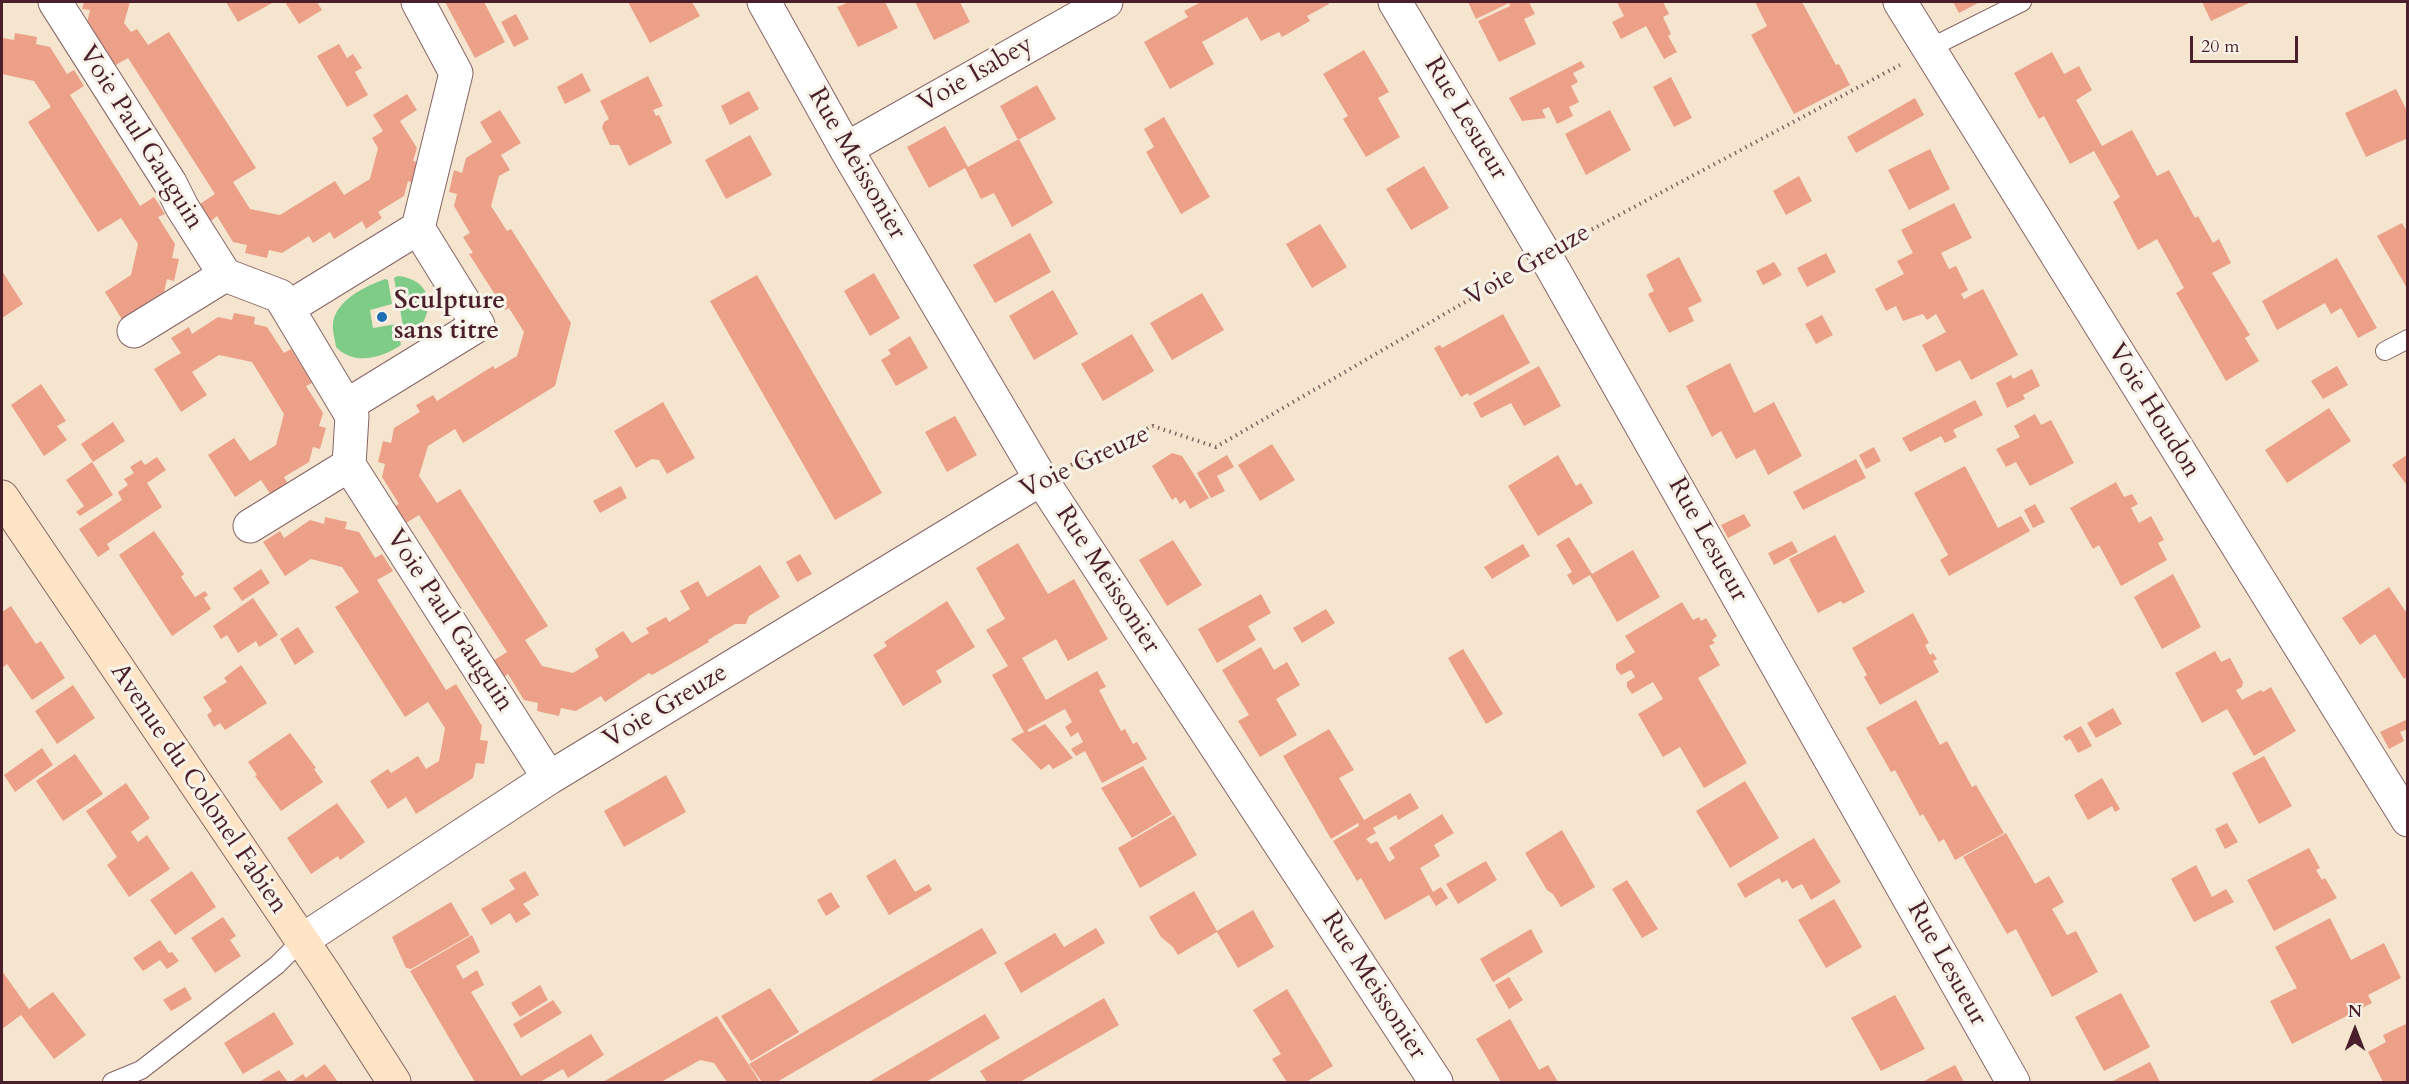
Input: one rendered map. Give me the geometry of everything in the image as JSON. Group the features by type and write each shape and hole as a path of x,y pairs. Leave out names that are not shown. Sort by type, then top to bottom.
{"street":[{"name":"Voie Paul Gauguin","path":"55,2 170,183 182,207 225,275"},
{"path":"288,308 417,228 456,73 418,2"},
{"name":"Rue Meissonier","path":"764,2 846,149 1041,479 1436,1083"},
{"name":"Voie Isabey","path":"846,149 1106,2"},
{"name":"Rue Lesueur","path":"1395,2 1545,255 2013,1083"},
{"name":"Voie Houdon","path":"1900,2 2408,820"},
{"path":"346,406 478,325 417,228"},
{"path":"134,331 225,275 280,296 288,308 352,416 349,465 250,526"},
{"name":"Voie Paul Gauguin","path":"349,465 549,778"},
{"name":"Voie Greuze","path":"301,941 549,778 1041,479"},
{"name":"Avenue du Colonel Fabien","path":"2,497 324,973 394,1083"}],"lane":[{"path":"1928,49 2022,2"},
{"path":"2385,351 2408,339"},
{"path":"112,1083 141,1070 277,965 301,941"}],"path":[{"name":"Voie Greuze","path":"1041,479 1153,426 1216,447 1545,255 1928,49"}],"green space":[{"path":"398,276 412,279 421,286 428,303 422,324 406,341 394,278"},
{"path":"385,279 388,280 392,304 370,310 373,328 397,324 401,345 368,358 351,357 343,353 336,347 333,332 335,315 353,295"}],"building":[{"path":"84,2 130,2 124,23 131,32 137,29 148,45 169,32 256,168 233,182 250,209 280,215 335,181 344,195 370,179 378,148 372,138 383,131 373,115 407,94 417,110 400,121 417,148 413,161 421,163 415,184 408,181 404,196 378,212 382,218 366,229 362,221 334,239 330,232 313,243 309,236 282,253 269,250 267,258 245,253 247,245 233,242 217,216 211,221 200,204 215,194 128,58 114,66 87,23 90,10 82,9"},
{"path":"226,2 274,2 238,22"},
{"path":"285,2 317,2 322,10 299,24"},
{"path":"445,2 484,2 505,42 475,58"},
{"path":"628,2 692,2 700,16 650,43"},
{"path":"849,2 885,2 898,28 858,47 837,7"},
{"path":"915,2 960,2 970,22 934,40"},
{"path":"1201,2 1328,2 1329,4 1307,16 1310,21 1282,37 1279,32 1261,41 1247,17 1202,42 1214,64 1170,89 1144,42 1188,17 1184,11"},
{"path":"1468,2 1529,2 1535,14 1524,19 1536,44 1499,62 1478,21 1510,6 1509,3 1476,19"},
{"path":"1617,2 1663,2 1669,14 1663,17 1671,34 1668,36 1677,52 1664,59 1646,26 1621,39 1612,22 1624,16"},
{"path":"1755,2 1802,2 1836,65 1839,64 1850,85 1794,114 1751,35 1767,26"},
{"path":"1953,2 1980,2 1959,13"},
{"path":"2202,2 2251,2 2211,21"},
{"path":"516,14 529,39 514,47 501,22"},
{"path":"15,33 37,37 36,44 50,47 67,74 74,70 84,86 70,95 140,206 154,197 165,214 158,217 175,244 172,258 179,259 174,281 167,279 164,292 139,308 143,315 126,326 105,292 131,275 138,244 121,218 98,232 28,122 51,107 34,81 2,74 2,38 14,40"},
{"path":"339,44 347,58 353,54 362,68 355,72 368,95 347,107 317,56"},
{"path":"1364,50 1389,92 1378,98 1400,137 1366,157 1343,119 1348,116 1323,74"},
{"path":"2052,52 2064,74 2079,66 2092,90 2076,100 2102,146 2132,130 2157,176 2169,170 2195,218 2198,216 2213,243 2219,239 2231,263 2212,273 2250,335 2245,338 2259,361 2226,381 2176,293 2184,288 2157,239 2138,250 2113,202 2120,197 2094,151 2070,164 2044,116 2039,119 2014,73"},
{"path":"1581,61 1585,67 1573,73 1578,82 1571,86 1579,102 1569,107 1573,116 1557,124 1549,107 1542,110 1546,118 1522,121 1509,98"},
{"path":"582,73 591,91 565,104 557,87"},
{"path":"648,76 663,106 653,110 656,116 659,115 672,143 629,166 619,145 610,145 602,128 604,122 609,119 600,101"},
{"path":"1671,77 1692,118 1674,127 1653,87"},
{"path":"1037,85 1056,119 1018,140 1000,106"},
{"path":"2396,89 2408,113 2408,138 2366,157 2345,113"},
{"path":"749,91 759,109 730,125 721,106"},
{"path":"1915,98 1924,115 1856,153 1847,137"},
{"path":"500,110 521,143 501,155 510,170 499,176 491,206 507,231 511,229 571,323 555,386 463,443 455,429 428,446 419,476 437,503 460,489 548,626 525,640 542,666 573,673 599,657 595,649 623,631 637,650 632,643 649,633 646,628 666,617 669,622 690,609 680,591 698,581 707,597 760,565 780,597 749,616 746,624 735,624 652,675 649,673 605,702 601,696 576,711 561,708 559,716 537,711 538,703 524,700 508,674 501,679 491,662 507,652 419,515 403,525 393,507 399,504 382,477 385,464 378,462 383,441 391,443 394,428 420,412 416,405 433,395 437,401 493,366 495,369 517,356 524,332 509,308 505,310 469,254 473,253 463,237 470,233 454,206 457,194 449,192 454,170 462,173 466,158 492,142 480,122"},
{"path":"1610,110 1631,150 1586,175 1565,134"},
{"path":"1164,117 1210,197 1181,214 1146,152 1154,147 1144,129"},
{"path":"945,126 968,167 1019,139 1053,203 1012,227 994,193 981,199 965,168 929,188 907,147"},
{"path":"750,135 772,175 726,199 705,160"},
{"path":"1930,149 1950,189 1909,210 1888,170"},
{"path":"1424,166 1449,208 1411,230 1386,189"},
{"path":"1799,176 1812,201 1786,215 1773,191"},
{"path":"1954,203 1972,238 1941,253 1949,269 1956,266 1968,290 1961,294 1964,299 1983,289 2018,355 1971,380 1960,360 1936,372 1922,345 1946,332 1936,314 1927,320 1923,314 1903,321 1896,306 1886,311 1875,289 1904,274 1897,261 1913,253 1901,230"},
{"path":"2402,223 2408,233 2408,290 2377,236"},
{"path":"1320,224 1347,267 1312,288 1286,244"},
{"path":"1030,233 1051,272 995,303 973,265"},
{"path":"1826,253 1836,272 1807,287 1797,268"},
{"path":"1679,257 1702,301 1688,308 1694,321 1669,333 1648,294 1654,291 1646,275"},
{"path":"2337,258 2377,328 2358,338 2341,308 2331,314 2325,303 2277,330 2262,301"},
{"path":"1774,262 1782,275 1763,285 1756,271"},
{"path":"2,271 23,304 2,318"},
{"path":"874,273 900,318 870,336 844,291"},
{"path":"757,275 882,493 835,520 710,301"},
{"path":"1053,290 1078,334 1034,360 1009,316"},
{"path":"1202,293 1224,330 1172,360 1150,323"},
{"path":"234,313 255,317 254,324 267,327 284,353 291,349 312,383 306,386 323,413 319,426 326,428 320,449 313,447 309,462 284,477 288,484 271,495 261,480 235,497 208,455 234,438 250,461 276,445 284,414 252,362 219,355 192,372 207,395 181,412 154,369 181,353 171,338 189,327 192,334 218,317 232,320"},
{"path":"1503,314 1530,363 1469,396 1468,393 1461,397 1434,348 1440,345 1442,348"},
{"path":"1822,315 1833,335 1816,344 1805,324"},
{"path":"1132,334 1154,371 1103,401 1081,364"},
{"path":"910,336 928,368 896,386 881,360 891,354 888,350"},
{"path":"1730,363 1754,413 1774,402 1802,456 1768,475 1755,449 1736,459 1721,431 1712,437 1686,386"},
{"path":"1539,366 1561,406 1524,426 1511,403 1481,418 1473,403"},
{"path":"2337,366 2348,385 2323,399 2311,381"},
{"path":"2032,369 2040,386 2023,395 2025,399 2007,408 1996,383 2011,375 2013,379"},
{"path":"41,384 66,421 57,426 67,440 44,456 11,405"},
{"path":"1975,400 1983,415 1953,430 1957,437 1945,443 1941,436 1910,452 1902,438"},
{"path":"663,402 695,458 667,474 659,460 652,459 636,468 614,431"},
{"path":"2329,408 2351,441 2287,483 2265,450"},
{"path":"2035,414 2041,425 2051,420 2074,463 2030,486 2016,462 2006,467 1996,449 2020,437 2014,426"},
{"path":"955,416 977,455 947,472 925,432"},
{"path":"113,422 125,441 93,462 81,444"},
{"path":"1272,444 1295,480 1260,501 1238,465"},
{"path":"1874,447 1881,461 1866,469 1859,455"},
{"path":"1172,453 1182,456 1209,498 1190,509 1185,500 1180,504 1176,497 1172,500 1152,466"},
{"path":"2408,454 2408,487 2392,465"},
{"path":"1227,455 1234,467 1217,476 1225,491 1211,498 1197,473"},
{"path":"1558,455 1576,486 1581,483 1593,503 1538,536 1508,486"},
{"path":"157,457 166,470 147,483 162,507 107,544 110,549 98,557 79,529 122,500 118,492 128,485 124,479 134,473 130,467 141,460 145,465"},
{"path":"1856,459 1866,478 1803,510 1793,492"},
{"path":"92,462 113,495 80,516 76,512 84,506 66,480"},
{"path":"1965,466 1998,528 2021,516 2030,531 1949,576 1940,560 1948,555 1914,493"},
{"path":"2116,482 2124,497 2132,494 2138,504 2131,508 2139,523 2151,516 2164,540 2158,543 2167,560 2121,586 2099,545 2093,549 2070,508"},
{"path":"621,486 627,498 600,513 593,501"},
{"path":"2035,504 2045,522 2033,528 2024,510"},
{"path":"1744,514 1751,526 1728,538 1721,525"},
{"path":"325,517 347,522 345,529 359,532 375,558 382,554 393,571 377,580 446,690 456,684 482,726 480,740 488,741 484,764 476,763 473,778 416,814 406,797 388,809 370,781 388,769 391,773 418,756 426,769 439,761 445,728 428,702 405,717 335,607 359,592 342,567 311,559 285,576 263,542 280,531 284,538 310,520 324,524"},
{"path":"154,531 184,574 181,577 195,597 205,591 208,595 204,598 211,609 172,636 119,555"},
{"path":"1835,535 1865,592 1843,604 1841,601 1818,613 1789,559"},
{"path":"1569,537 1592,574 1633,550 1660,597 1617,622 1590,575 1573,585 1567,575 1572,572 1556,545"},
{"path":"1173,540 1202,585 1167,606 1139,560"},
{"path":"1792,541 1798,552 1774,565 1768,553"},
{"path":"1018,543 1048,594 1074,579 1108,639 1068,661 1056,639 1022,658 1046,700 1097,671 1106,687 1099,690 1121,731 1125,729 1133,744 1137,742 1147,759 1102,783 1085,751 1076,756 1071,749 1083,742 1078,732 1071,737 1065,727 1072,722 1065,709 1027,730 1029,732 1045,724 1073,758 1053,769 1049,764 1041,770 1011,739 1024,732 992,675 1008,666 986,630 1005,619 976,568"},
{"path":"1523,544 1530,556 1492,579 1484,567"},
{"path":"800,554 812,574 797,582 786,562"},
{"path":"261,569 270,583 242,601 233,588"},
{"path":"2173,574 2201,627 2162,649 2134,597"},
{"path":"2389,587 2408,615 2408,676 2404,679 2375,634 2360,645 2342,618"},
{"path":"1261,594 1271,613 1248,626 1256,640 1217,663 1198,629"},
{"path":"253,598 278,635 259,647 256,641 238,653 227,635 221,639 213,626"},
{"path":"947,601 975,647 936,671 942,682 903,706 873,655 887,646 884,642"},
{"path":"1682,602 1693,620 1699,617 1701,621 1706,618 1717,636 1712,640 1715,643 1709,646 1720,665 1698,678 1747,763 1704,788 1680,747 1663,757 1638,714 1663,699 1653,682 1632,694 1627,687 1627,682 1635,677 1631,670 1621,675 1616,669 1616,664 1635,652 1625,636"},
{"path":"11,606 36,644 41,641 65,678 32,700 7,664 2,668 2,612"},
{"path":"1326,609 1335,623 1302,643 1293,628"},
{"path":"1913,613 1929,643 1925,645 1930,655 1933,653 1937,659 1933,661 1939,672 1880,705 1864,677 1867,675 1852,648"},
{"path":"298,627 314,652 295,665 280,639"},
{"path":"1261,647 1274,670 1287,662 1300,685 1276,699 1297,735 1260,757 1238,721 1249,715 1222,670"},
{"path":"1463,649 1503,714 1486,724 1448,658"},
{"path":"2215,651 2221,662 2230,658 2243,682 2242,687 2236,690 2242,700 2271,687 2296,731 2254,756 2227,709 2202,723 2175,673"},
{"path":"241,665 267,703 225,730 220,723 214,727 207,715 212,711 203,697 227,682 224,678"},
{"path":"73,685 95,718 57,744 35,711"},
{"path":"1916,700 1940,745 1947,741 1972,787 1976,785 2004,833 1955,860 1944,839 1939,842 1923,814 1920,816 1895,770 1891,772 1866,728"},
{"path":"2113,708 2122,724 2096,738 2087,723"},
{"path":"2408,719 2408,729 2400,732 2404,741 2389,749 2380,732"},
{"path":"2081,726 2092,746 2078,753 2070,739 2066,741 2063,736"},
{"path":"1329,729 1354,770 1339,778 1364,820 1410,793 1419,808 1398,820 1396,815 1373,828 1376,833 1366,839 1371,844 1377,841 1389,862 1395,858 1389,848 1442,814 1454,833 1434,845 1440,856 1420,868 1433,892 1441,887 1448,898 1436,906 1429,895 1385,920 1361,878 1357,881 1333,841 1359,826 1358,823 1331,839 1283,756"},
{"path":"290,733 316,768 314,769 323,782 281,811 255,776 257,775 248,762"},
{"path":"42,748 53,765 15,792 4,775"},
{"path":"75,754 103,794 63,821 36,781"},
{"path":"2264,756 2292,806 2259,824 2232,773"},
{"path":"1143,766 1172,814 1132,838 1101,788"},
{"path":"666,775 686,812 624,847 604,811"},
{"path":"2102,778 2120,809 2115,812 2112,806 2088,820 2074,795"},
{"path":"1745,781 1779,838 1730,868 1696,811"},
{"path":"126,783 150,818 131,832 138,842 147,835 170,869 129,897 107,865 117,857 86,811"},
{"path":"337,803 365,842 340,860 338,856 311,874 287,838"},
{"path":"1174,815 1197,855 1140,888 1118,848"},
{"path":"2227,823 2238,842 2225,849 2215,829"},
{"path":"1562,830 1595,887 1561,907 1553,894 1547,890 1525,853"},
{"path":"2006,833 2035,884 2049,876 2064,902 2052,909 2067,935 2076,931 2098,972 2052,997 2016,929 2007,934 1963,857"},
{"path":"1814,838 1841,882 1811,900 1802,884 1792,889 1787,880 1782,883 1779,878 1745,898 1737,884"},
{"path":"2309,848 2320,868 2316,870 2322,880 2325,878 2337,898 2274,931 2247,880"},
{"path":"895,859 915,892 929,884 932,890 889,915 866,876"},
{"path":"1486,861 1497,880 1458,904 1446,884"},
{"path":"2196,865 2212,897 2226,889 2234,902 2194,922 2171,879"},
{"path":"192,871 216,907 175,935 150,900"},
{"path":"525,871 539,895 523,904 531,914 516,923 510,913 491,925 481,909 515,889 509,880"},
{"path":"1627,880 1658,929 1642,938 1612,889"},
{"path":"1194,891 1217,931 1253,910 1274,947 1238,968 1217,932 1178,955 1173,947 1161,937 1149,917"},
{"path":"831,892 840,907 826,916 817,900"},
{"path":"1834,899 1862,947 1826,968 1798,920"},
{"path":"451,902 470,935 411,969 406,968 392,937"},
{"path":"223,917 236,936 230,940 241,956 215,973 191,938"},
{"path":"2330,918 2351,960 2384,943 2401,978 2368,995 2372,1003 2292,1044 2270,1001 2297,988 2275,947"},
{"path":"982,928 997,953 777,1082 762,1082 749,1064"},
{"path":"1096,928 1105,943 1021,993 1004,963 1055,933 1064,947"},
{"path":"1531,929 1543,952 1493,982 1480,959"},
{"path":"472,935 480,952 456,966 463,979 477,970 484,985 471,992 521,1076 591,1034 604,1055 568,1078 563,1069 540,1082 475,1082 410,971"},
{"path":"160,940 169,953 172,952 179,961 167,969 160,960 143,971 133,958"},
{"path":"2,971 29,1009 53,992 86,1035 54,1059 21,1015 2,1029"},
{"path":"1509,977 1523,1000 1509,1009 1495,985"},
{"path":"540,985 548,1000 520,1017 511,1003"},
{"path":"185,987 192,999 171,1011 163,1000"},
{"path":"770,988 799,1032 751,1061 721,1016"},
{"path":"1287,989 1333,1066 1306,1082 1287,1082 1272,1059 1281,1054 1253,1010"},
{"path":"2121,993 2150,1047 2104,1071 2075,1017"},
{"path":"1895,995 1925,1049 1881,1071 1851,1018"},
{"path":"1104,998 1119,1025 1020,1082 987,1082 980,1071"},
{"path":"553,1000 562,1013 521,1038 513,1024"},
{"path":"274,1012 294,1044 243,1074 224,1043"},
{"path":"985,1014 1000,1038 926,1082 869,1082"},
{"path":"717,1016 760,1082 727,1082 714,1063 700,1060 661,1082 603,1082"},
{"path":"1510,1019 1539,1070 1548,1065 1558,1082 1501,1082 1476,1039"},
{"path":"2408,1023 2408,1082 2383,1082 2368,1052 2386,1042 2383,1035"},
{"path":"2150,1062 2160,1082 2111,1082"},
{"path":"325,1064 338,1082 291,1082 303,1074 306,1078"},
{"path":"1955,1065 1964,1082 1922,1082"},
{"path":"279,1070 288,1082 259,1082"}],"place":[{"name":"Sculpture sans titre","path":"382,317"}]}
